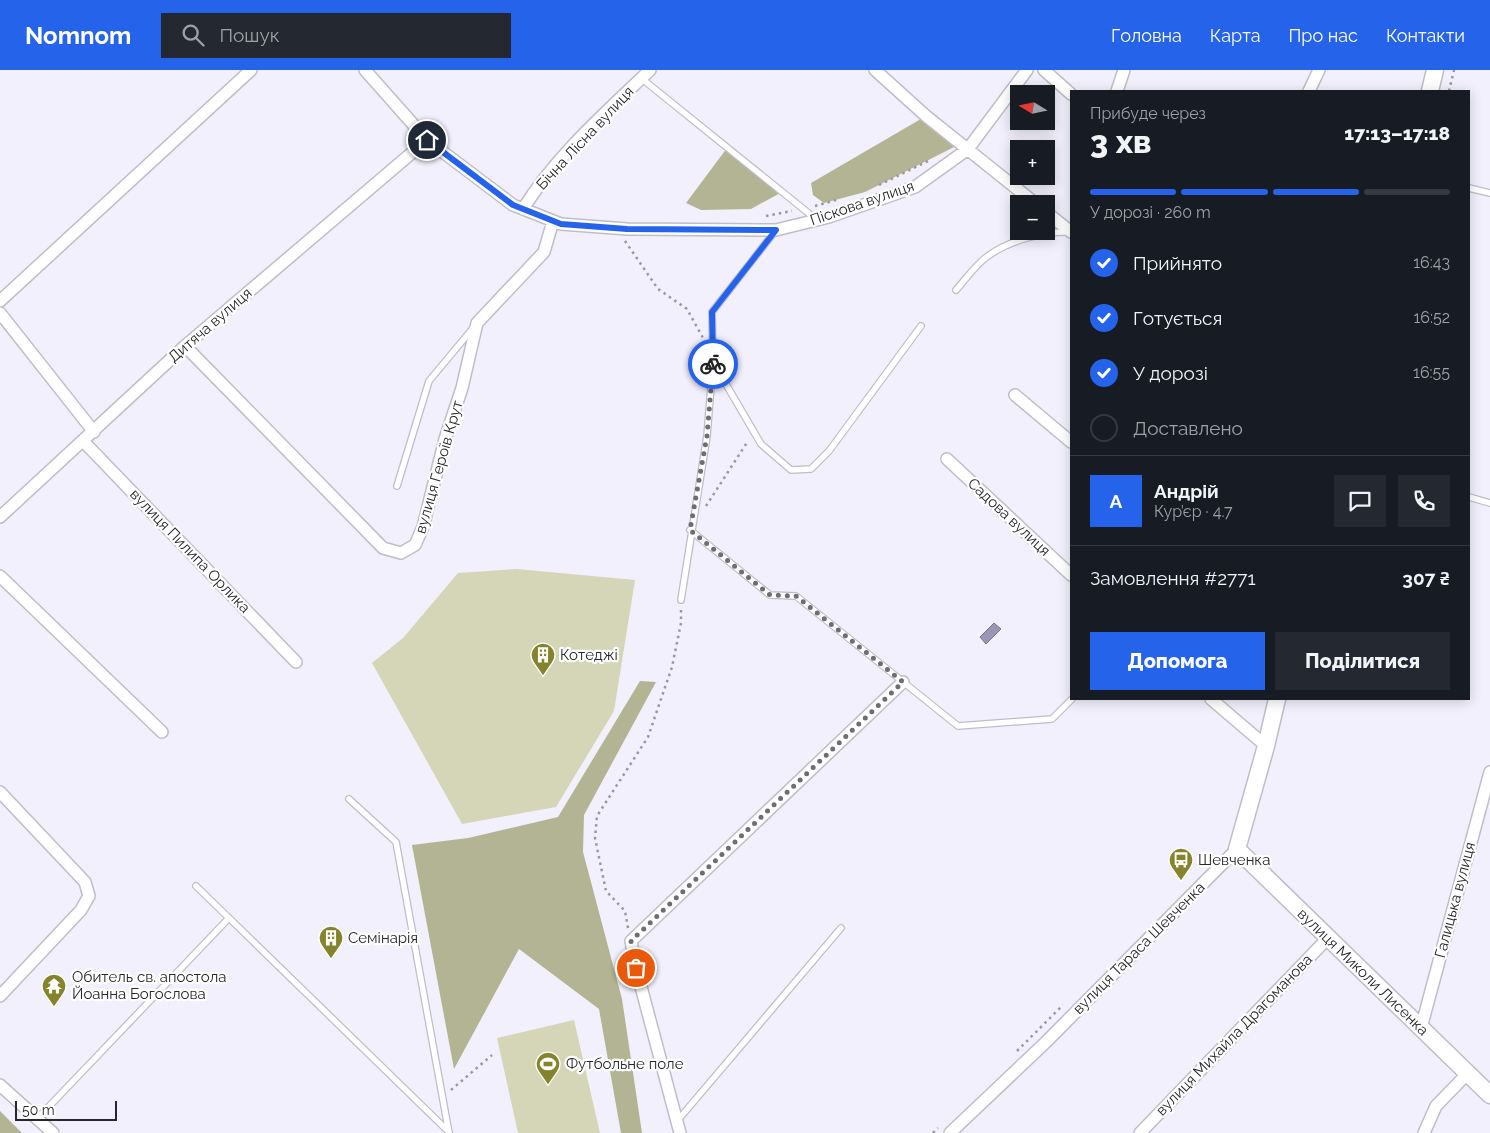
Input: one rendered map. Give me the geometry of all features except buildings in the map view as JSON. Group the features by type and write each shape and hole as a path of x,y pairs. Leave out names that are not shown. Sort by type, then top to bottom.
{"street":[{"path":"0,300 251,70"},
{"path":"365,70 427,140 513,205 553,221 561,224 606,227 776,230"},
{"path":"374,70 376,82"},
{"name":"Бічна Лісна вулиця","path":"524,209 540,183 650,70"},
{"path":"875,70 926,116 1025,195"},
{"name":"Піскова вулиця","path":"776,230 817,220 915,187 968,149 1027,70"},
{"path":"1044,70 1070,93"},
{"path":"1117,90 1124,70"},
{"path":"1309,90 1319,70"},
{"path":"1430,90 1435,70"},
{"name":"Дитяча вулиця","path":"0,517 185,346 427,140"},
{"path":"1055,219 1070,231"},
{"path":"477,323 544,252 553,221"},
{"path":"0,313 94,432"},
{"name":"вулиця Героїв Крут","path":"185,346 383,548 400,553 415,545 423,527 445,439 462,388 477,323"},
{"path":"1015,395 1070,441"},
{"name":"вулиця Пилипа Орлика","path":"83,441 296,662"},
{"name":"Садова вулиця","path":"947,459 1070,574"},
{"path":"0,576 162,732"},
{"path":"680,1133 636,968 631,941 903,682"},
{"path":"1212,700 1266,746"},
{"name":"вулиця Тараса Шевченка","path":"950,1133 1046,1042 1237,849 1277,700"},
{"name":"Галицька вулиця","path":"1421,1028 1490,772"},
{"path":"0,792 85,882 89,896 81,910 0,996"},
{"name":"вулиця Миколи Лисенка","path":"1237,849 1490,1095"},
{"name":"вулиця Михайла Драгоманова","path":"1140,1133 1328,938"},
{"path":"1424,1133 1436,1106 1467,1074"},
{"path":"0,1085 53,1133"}],"lane":[{"path":"641,78 817,220"},
{"path":"1470,188 1490,193"},
{"path":"680,600 690,530 707,436 713,362 712,312 776,230"},
{"path":"956,290 987,256 1011,244 1057,232 1070,232"},
{"path":"397,486 429,380 477,323"},
{"path":"713,362 761,444 791,470 811,469 829,451 921,326"},
{"path":"1470,497 1490,503"},
{"path":"690,530 770,595 796,596 958,726 1052,719 1071,700"},
{"path":"349,799 396,842 449,1133"},
{"path":"196,886 449,1133"},
{"path":"38,1119 229,918"},
{"path":"678,1120 841,928"}],"path":[{"path":"1449,90 1454,70"},
{"path":"873,188 937,156"},
{"path":"761,217 803,209 840,199"},
{"path":"606,227 628,243 662,292 686,309 696,323 713,362"},
{"path":"690,530 754,433"},
{"path":"631,941 625,911 606,891 594,838 597,816 648,737 672,667 681,624 680,600"},
{"path":"1011,1057 1067,1002"},
{"path":"442,1098 492,1055"},
{"path":"933,1133 940,1126"}],"green space":[{"path":"926,116 960,144 865,192 824,203 813,195 811,183"},
{"path":"727,148 782,192 751,209 701,210 686,203"},
{"path":"517,569 635,580 614,711 556,807 462,824 372,663 403,638 458,573"},
{"path":"640,681 656,682 584,815 583,852 622,999 642,1133 621,1133 599,1009 519,949 454,1069 412,845 468,838 558,817"},
{"name":"Футбольне поле","path":"574,1020 600,1133 518,1133 497,1038"},
{"path":"0,1111 22,1133 0,1133"}],"shaded area":[{"path":"994,623 1001,629 986,644 980,637"}],"way so far":[{"path":"636,968 631,941 903,682 796,596 770,595 690,530 707,436 713,364"}],"place":[{"name":"Котеджі","path":"543,676"},
{"name":"Шевченка","path":"1181,881"},
{"name":"Семінарія","path":"331,959"},
{"name":"Обитель св. апостола Йоанна Богослова","path":"54,1007"},
{"name":"Футбольне поле","path":"548,1085"}],"route":[{"path":"427,140 513,205 561,224 627,229 776,230 712,312 713,364"}]}
